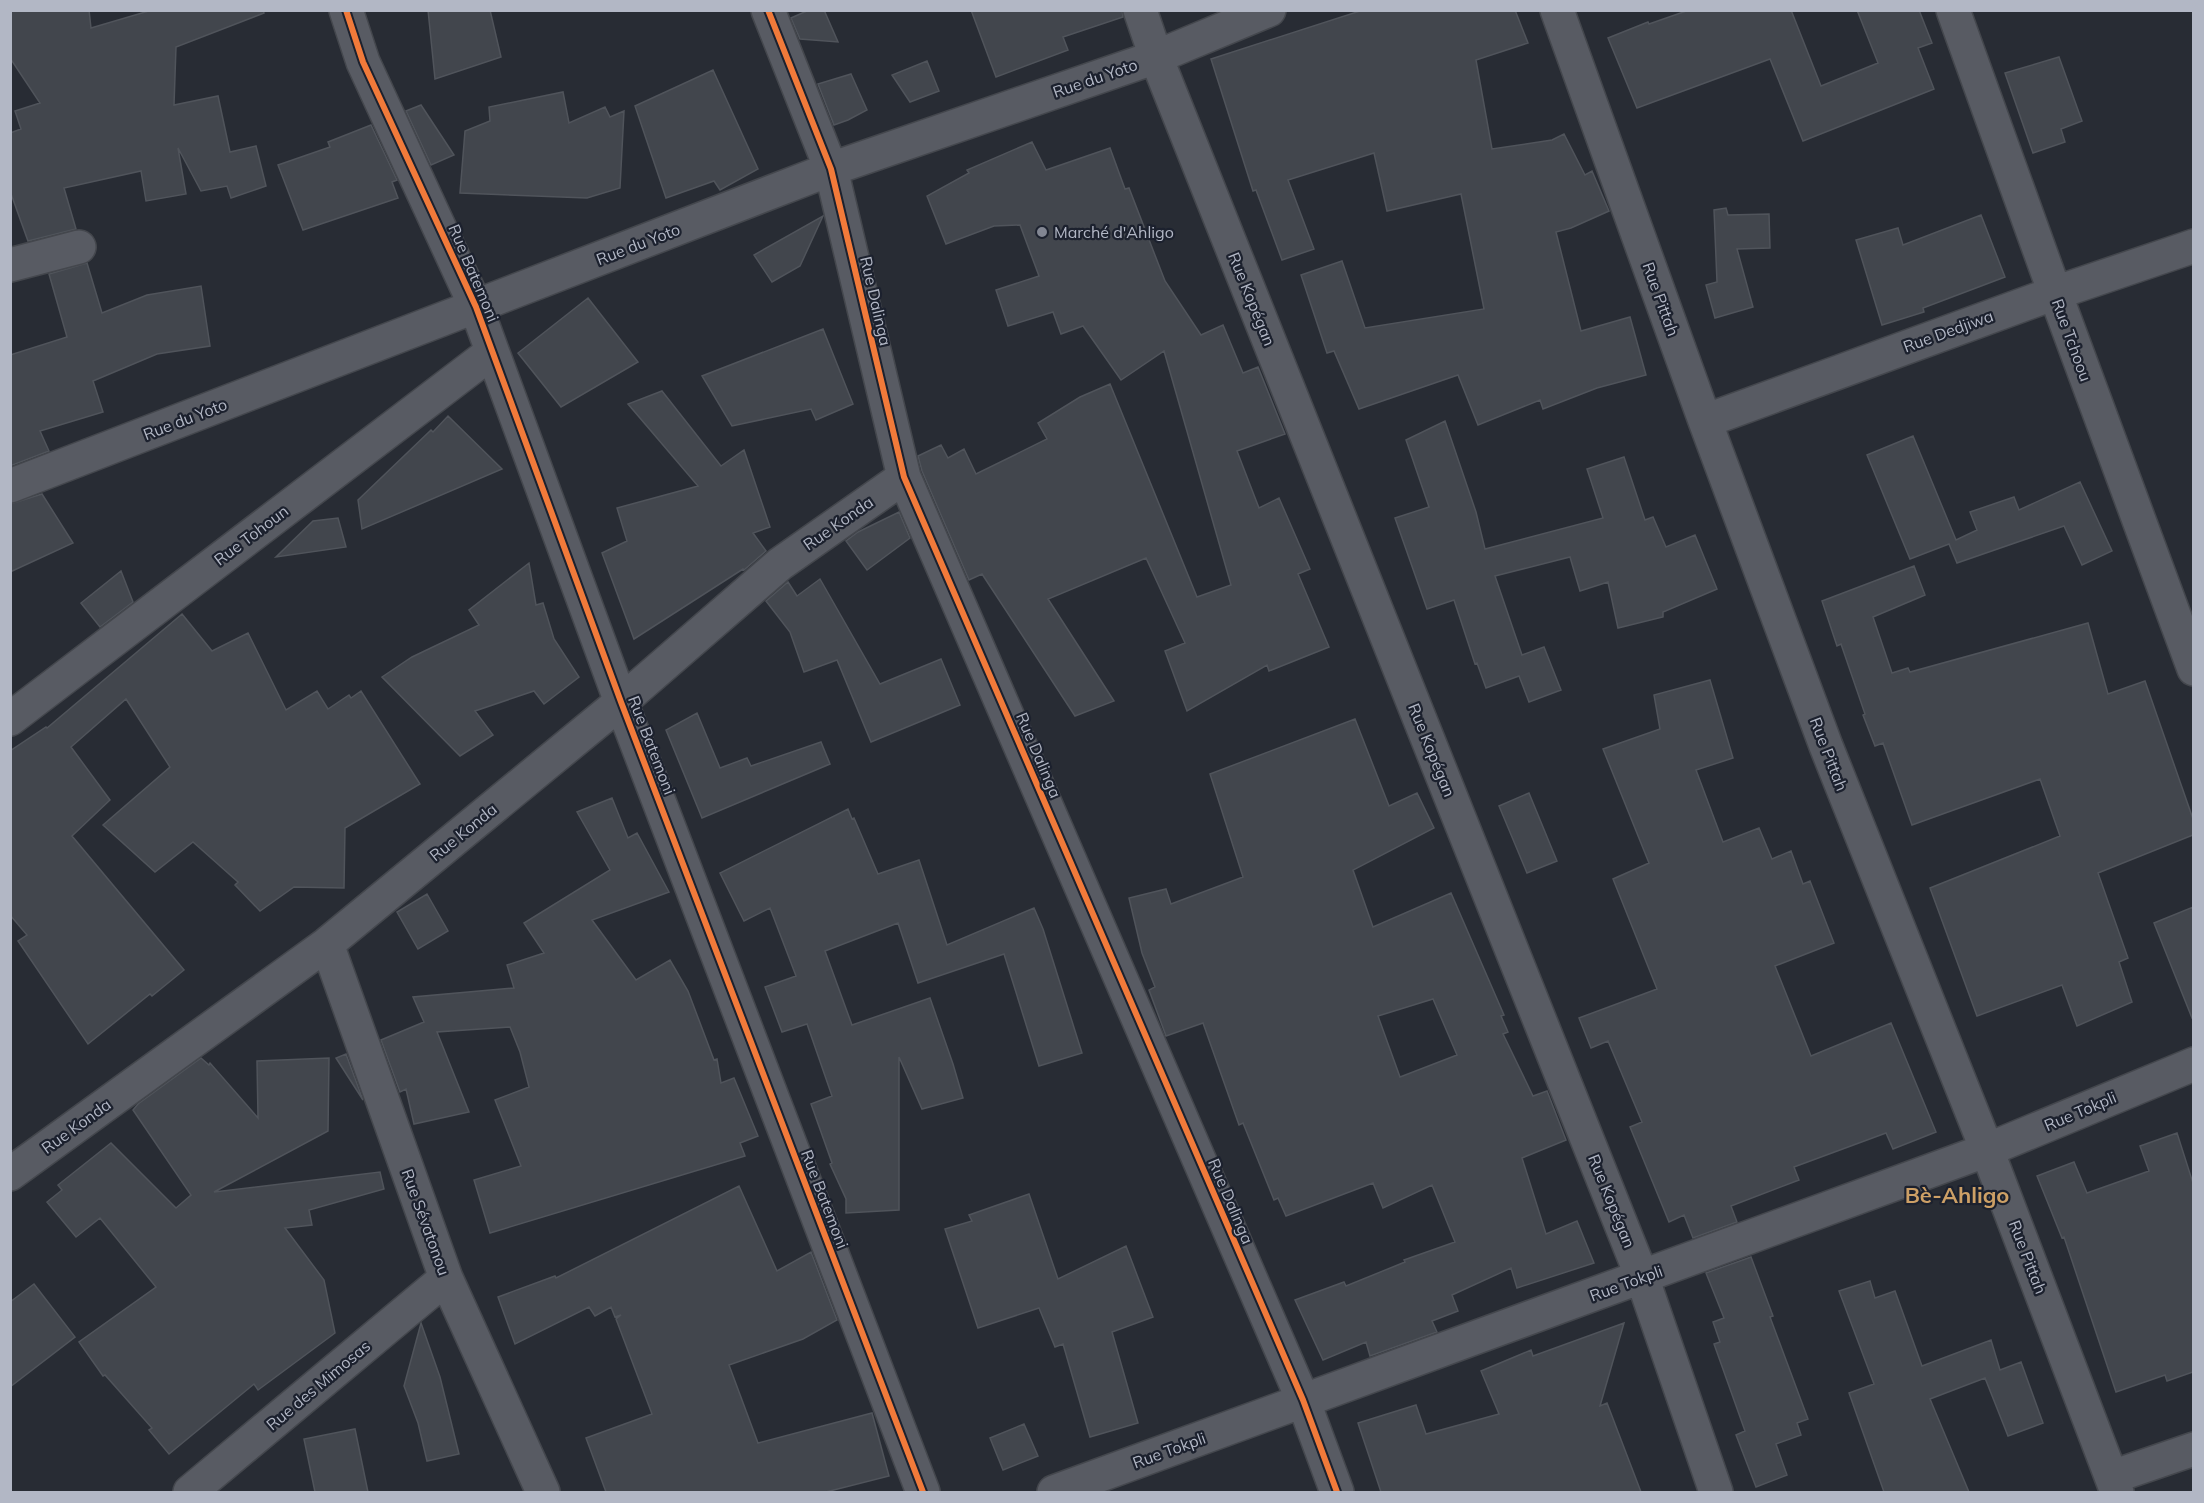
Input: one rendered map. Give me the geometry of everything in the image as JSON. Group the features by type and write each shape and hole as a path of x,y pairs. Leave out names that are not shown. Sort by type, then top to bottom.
{"street":[{"name":"Rue Batemoni","path":"346,10 363,62 476,307 621,702 923,1492"},
{"name":"Rue Dalinga","path":"768,10 831,169 904,477 1303,1400 1337,1492"},
{"name":"Rue Kopégan","path":"1140,10 1156,57 1642,1277 1716,1492"},
{"name":"Rue du Yoto","path":"10,486 831,169 1156,57 1269,10"},
{"name":"Rue Pittah","path":"1557,10 1705,421 1826,746 1987,1150 2115,1485"},
{"name":"Rue Tchoou","path":"1953,10 2193,669"},
{"name":"Rue Dedjiwa","path":"1705,421 2055,293 2193,246"},
{"path":"10,265 79,247"},
{"name":"Rue Tohoun","path":"10,719 492,352"},
{"name":"Rue Konda","path":"10,1174 327,944 621,702 780,564 904,477"},
{"name":"Rue Sévatonou","path":"327,944 446,1278 543,1492"},
{"name":"Rue Tokpli","path":"1054,1492 1987,1150 2193,1064"},
{"name":"Rue des Mimosas","path":"190,1492 446,1278"},
{"path":"2115,1485 2193,1449"}],"building":[{"path":"10,10 89,10 91,28 152,10 263,10 264,13 176,47 174,105 218,96 230,152 256,146 266,186 231,198 227,186 201,191 178,148 186,194 146,201 141,171 64,188 76,229 28,241 10,191 10,133 21,129 15,111 40,103 10,58"},
{"path":"428,10 490,10 501,57 435,79"},
{"path":"809,10 824,10 838,42 800,39 791,18"},
{"path":"971,10 1122,10 1123,17 1063,37 1068,50 996,77"},
{"path":"1363,10 1515,10 1528,43 1476,60 1492,149 1552,140 1564,134 1585,175 1592,171 1609,211 1571,228 1556,232 1581,331 1630,317 1646,375 1597,388 1543,409 1540,400 1478,425 1458,375 1359,409 1334,351 1327,353 1301,275 1342,261 1365,328 1484,309 1461,194 1387,211 1374,153 1288,180 1314,249 1282,260 1256,190 1253,191 1211,59"},
{"path":"1689,10 1791,10 1821,86 1878,63 1857,10 1919,10 1932,43 1918,48 1934,89 1803,141 1770,59 1637,108 1608,38 1648,22 1649,24"},
{"path":"2059,57 2082,121 2061,129 2065,142 2033,153 2005,73"},
{"path":"927,61 939,91 910,102 892,75"},
{"path":"713,70 758,169 720,190 714,181 666,198 635,106"},
{"path":"851,74 867,110 834,125 818,84"},
{"path":"563,92 569,123 605,107 610,117 624,111 620,188 587,198 460,193 465,131 490,121 489,107"},
{"path":"421,105 454,155 431,165 406,111"},
{"path":"371,125 397,180 392,182 398,198 303,230 278,165 330,147 328,142"},
{"path":"1032,142 1046,170 1110,148 1125,189 1129,188 1165,281 1201,335 1223,325 1243,373 1258,367 1285,434 1237,451 1259,508 1279,498 1310,569 1298,574 1329,647 1269,671 1267,665 1187,711 1165,651 1185,643 1146,558 1048,599 1114,701 1075,716 982,574 969,580 922,471 918,456 941,445 948,458 964,449 976,474 1047,439 1038,423 1080,397 1110,384 1197,597 1231,585 1164,351 1121,380 1083,326 1061,334 1053,312 1008,326 996,290 1039,276 1020,225 994,226 946,244 927,196 969,173 967,170"},
{"path":"1726,208 1728,215 1769,214 1770,248 1737,249 1753,307 1715,318 1706,285 1717,282 1714,210"},
{"path":"1981,215 2005,277 1923,308 1924,312 1882,325 1856,240 1898,228 1903,245"},
{"path":"823,216 800,266 772,282 754,255"},
{"path":"87,263 102,313 147,295 201,286 210,346 157,354 93,381 103,412 40,431 49,451 10,466 10,355 67,337 49,274"},
{"path":"588,298 638,362 561,407 518,353"},
{"path":"823,329 853,404 816,420 811,409 732,426 702,376"},
{"path":"662,391 721,466 744,450 770,527 753,533 766,551 744,570 634,639 602,553 627,541 617,508 698,486 628,404"},
{"path":"448,416 502,469 362,529 358,500"},
{"path":"1445,421 1476,512 1485,549 1603,518 1587,469 1624,457 1645,520 1653,517 1666,547 1695,535 1717,589 1663,612 1663,617 1618,628 1608,582 1580,591 1570,557 1495,576 1522,655 1544,647 1561,690 1529,702 1519,676 1486,688 1477,663 1475,664 1454,600 1427,609 1395,518 1429,507 1406,440"},
{"path":"1913,436 1956,540 1977,530 1970,512 2014,497 2019,510 2080,482 2112,551 2082,565 2064,526 1957,563 1949,544 1910,559 1867,455"},
{"path":"42,494 73,543 10,572 10,504"},
{"path":"899,512 910,538 867,570 846,541 858,532"},
{"path":"338,518 346,547 276,557 313,521"},
{"path":"529,563 536,605 543,603 554,639 579,677 544,704 534,691 475,711 493,735 460,756 382,677 412,657 479,625 469,610"},
{"path":"1914,566 1925,595 1873,617 1892,673 1908,668 1910,672 2088,623 2108,694 2145,681 2193,819 2193,835 2098,873 2128,958 2119,962 2132,1002 2077,1026 2062,985 1977,1016 1930,888 2060,836 2040,779 1912,825 1883,743 1875,746 1841,644 1837,646 1822,601"},
{"path":"121,571 133,602 100,627 81,603"},
{"path":"820,579 880,684 941,659 960,705 871,742 837,660 804,672 790,632 766,601 788,582 797,596"},
{"path":"182,614 212,651 248,633 286,710 317,691 328,709 349,695 351,698 361,691 420,784 345,828 344,888 294,887 260,911 235,885 238,882 193,842 155,872 103,825 170,767 126,699 71,747 110,800 72,836 184,970 88,1044 18,941 27,935 10,915 10,751 47,728"},
{"path":"1710,680 1733,758 1696,770 1723,842 1759,828 1772,859 1791,851 1803,884 1810,881 1834,943 1775,966 1811,1056 1891,1023 1936,1132 1893,1149 1886,1133 1794,1167 1799,1180 1731,1206 1737,1222 1693,1238 1684,1215 1669,1222 1630,1127 1642,1122 1608,1041 1591,1048 1579,1018 1657,989 1613,879 1649,863 1603,749 1660,729 1654,695"},
{"path":"697,713 720,768 747,758 751,766 821,742 830,764 702,818 666,730"},
{"path":"1355,719 1389,806 1417,793 1434,828 1353,870 1373,927 1451,893 1504,1015 1501,1016 1508,1032 1503,1034 1533,1096 1547,1091 1566,1140 1522,1158 1546,1234 1577,1221 1594,1263 1517,1288 1511,1268 1452,1295 1458,1311 1432,1321 1437,1332 1370,1356 1366,1342 1323,1360 1295,1300 1344,1282 1346,1286 1405,1262 1404,1260 1455,1242 1432,1185 1383,1208 1373,1183 1286,1216 1278,1198 1274,1200 1243,1123 1239,1125 1203,1023 1166,1036 1149,990 1155,987 1142,953 1129,898 1166,889 1171,904 1243,877 1210,774","holes":["1433,999 1457,1055 1400,1077 1378,1016"]},
{"path":"1529,793 1557,861 1527,873 1499,806"},
{"path":"612,798 628,838 637,833 669,892 592,920 636,980 670,960 688,991 714,1060 717,1059 721,1083 734,1078 758,1136 740,1143 745,1156 490,1233 474,1180 521,1166 495,1100 529,1087 520,1052 510,1027 437,1032 469,1112 414,1124 406,1089 400,1092 381,1040 424,1022 413,997 514,988 507,965 544,953 524,923 610,870 577,812"},
{"path":"848,809 878,874 919,860 947,945 1034,908 1043,929 1082,1053 1039,1066 1004,954 918,983 898,923 825,951 852,1025 930,998 963,1098 922,1109 899,1057 899,1210 846,1213 846,1199 830,1164 832,1163 811,1104 832,1096 807,1024 782,1032 765,987 796,976 770,908 744,921 720,873"},
{"path":"427,894 448,931 418,949 397,912"},
{"path":"2193,907 2193,1017 2192,1018 2154,923"},
{"path":"346,1054 363,1100 336,1058"},
{"path":"201,1058 209,1065 210,1063 258,1118 257,1061 329,1058 328,1131 214,1192 380,1172 384,1189 309,1210 312,1225 285,1228 324,1280 335,1333 258,1390 254,1384 169,1454 149,1430 152,1428 105,1375 103,1376 79,1342 156,1287 100,1218 76,1237 47,1202 62,1190 58,1185 111,1143 176,1208 191,1195 133,1110"},
{"path":"2177,1133 2193,1183 2193,1372 2167,1381 2165,1375 2116,1392 2064,1237 2062,1238 2037,1176 2074,1162 2087,1193 2149,1171 2140,1146"},
{"path":"739,1186 777,1271 811,1252 837,1320 803,1339 729,1365 758,1443 872,1413 889,1476 826,1492 606,1492 586,1438 652,1414 616,1319 621,1315 615,1317 611,1307 595,1316 589,1307 515,1344 498,1297 555,1276 556,1278"},
{"path":"1029,1194 1058,1279 1126,1246 1153,1317 1112,1332 1138,1423 1090,1437 1063,1344 1055,1347 1039,1308 978,1328 945,1229 972,1221 969,1215"},
{"path":"1751,1257 1773,1316 1770,1317 1808,1419 1797,1423 1801,1435 1776,1444 1787,1475 1756,1487 1736,1435 1745,1431 1714,1344 1720,1342 1713,1322 1724,1318 1706,1273"},
{"path":"1870,1281 1875,1298 1895,1291 1922,1366 1991,1340 2000,1370 2021,1362 2043,1423 2008,1436 1985,1378 1930,1399 1969,1492 1884,1492 1849,1393 1874,1384 1839,1291"},
{"path":"34,1284 75,1337 10,1387 10,1302"},
{"path":"421,1323 440,1377 459,1454 427,1461 418,1423 404,1386"},
{"path":"1624,1323 1600,1406 1607,1403 1641,1492 1381,1492 1358,1423 1416,1405 1426,1434 1499,1414 1481,1371 1531,1350 1533,1356"},
{"path":"1024,1424 1038,1456 1003,1470 990,1438"},
{"path":"355,1429 368,1492 315,1492 304,1439"}],"cycle path":[{"path":"346,10 363,62 476,307 621,702 923,1492"},
{"path":"768,10 831,169 904,477 1303,1400 1337,1492"}],"place":[{"name":"Marché d'Ahligo","path":"1042,232"}],"district":[{"name":"Bè-Ahligo","path":"1957,1195"}]}
